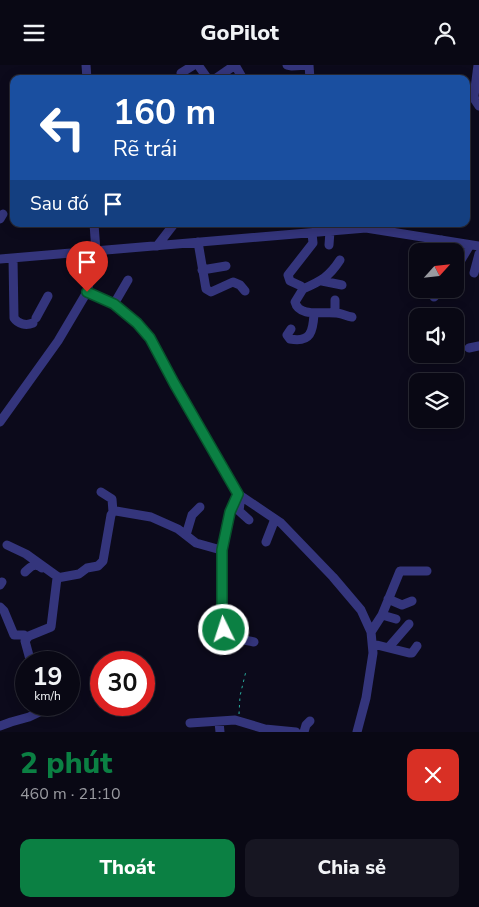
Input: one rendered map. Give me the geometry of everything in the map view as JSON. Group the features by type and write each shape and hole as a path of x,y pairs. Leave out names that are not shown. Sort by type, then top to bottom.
{"street":[{"path":"181,73 194,65"},
{"path":"287,65 309,65"},
{"path":"478,65 474,96 479,106"},
{"path":"222,75 239,66"},
{"path":"0,422 58,341 87,292 96,251 94,227"},
{"path":"157,246 172,227"},
{"path":"0,259 312,233 359,227"},
{"path":"371,227 474,245 464,258"},
{"path":"329,245 330,231"},
{"path":"303,289 301,286 290,281 288,275 312,243 312,233"},
{"path":"198,242 205,286 208,291 214,291 233,282 240,285 245,291"},
{"path":"474,273 479,254"},
{"path":"13,258 14,318 19,323 28,325 34,321 48,296"},
{"path":"340,260 334,270 322,281 303,289 295,302 299,309 314,313 335,313 352,317"},
{"path":"202,270 226,265"},
{"path":"114,304 128,280"},
{"path":"322,281 342,285"},
{"path":"87,292 114,304 137,323 156,347 174,383 240,495 275,519 295,537 361,609 371,632 373,644 371,672 357,732"},
{"path":"335,300 335,313"},
{"path":"291,329 287,335 290,339 296,341 311,335 314,313"},
{"path":"469,348 479,346"},
{"path":"25,572 37,565 57,578 72,577 86,568 101,564 113,512 112,499 101,492"},
{"path":"240,495 238,511 250,520"},
{"path":"240,495 230,512 222,550 222,614 224,630 230,637 254,643"},
{"path":"186,535 192,515 200,507"},
{"path":"113,512 145,515 178,529 196,543 222,550"},
{"path":"266,542 275,519"},
{"path":"7,545 26,554 57,578"},
{"path":"371,632 382,615 400,571 427,571"},
{"path":"26,638 50,627 57,578"},
{"path":"388,599 402,605 412,601"},
{"path":"0,607 4,611 14,635 24,635 26,638"},
{"path":"382,615 396,619"},
{"path":"389,647 409,624"},
{"path":"26,638 28,651"},
{"path":"373,644 412,653 417,646"},
{"path":"0,727 31,716"},
{"path":"190,723 238,721 265,729 290,732"},
{"path":"304,732 306,725 310,721"},
{"path":"219,722 220,732"}],"path":[{"path":"238,721 240,696 246,671"}],"route":[{"path":"87,292 114,304 137,323 150,338 238,494 230,512 222,550 222,625 224,630"}]}
